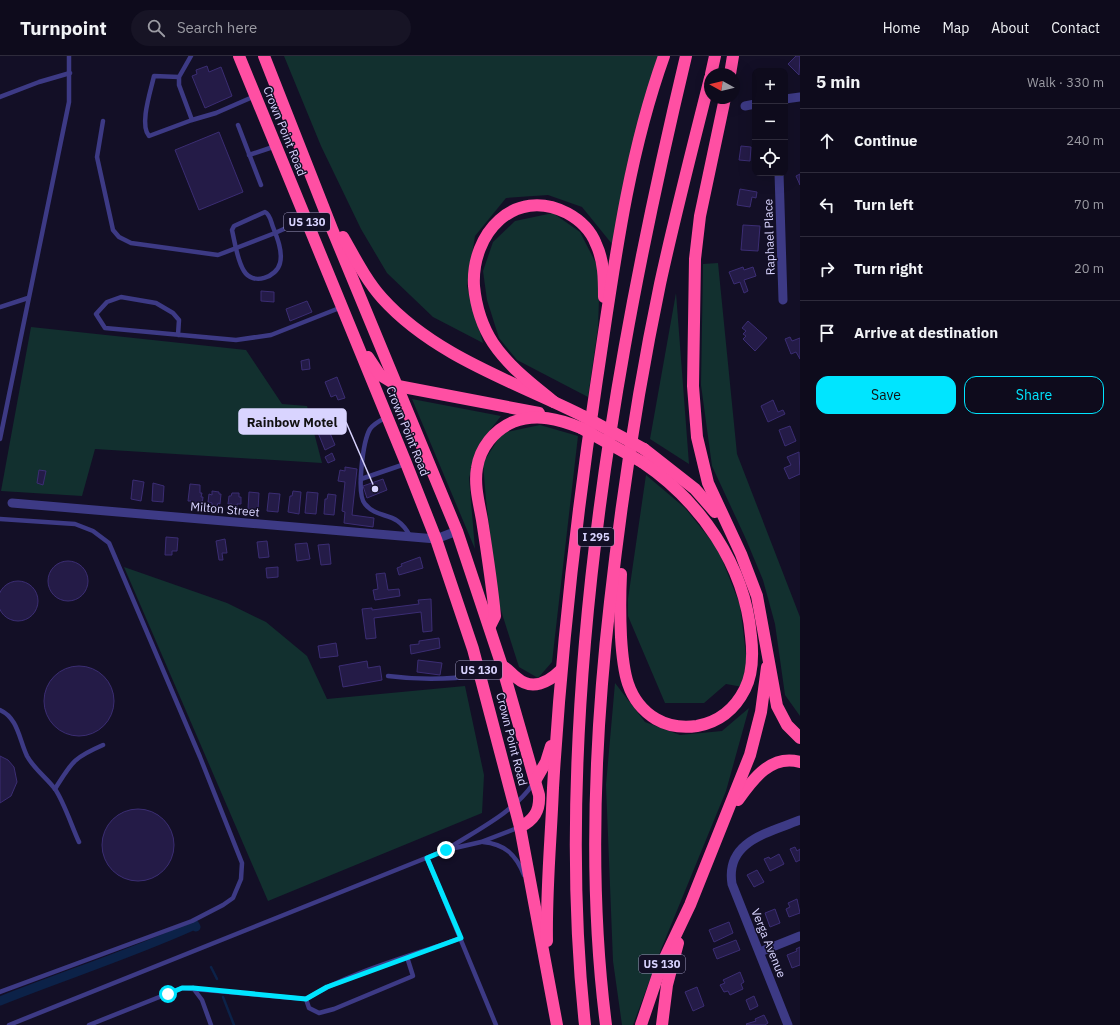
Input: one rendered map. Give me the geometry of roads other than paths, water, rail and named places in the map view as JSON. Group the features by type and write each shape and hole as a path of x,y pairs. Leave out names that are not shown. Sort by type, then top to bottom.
{"highway":[{"name":"Crown Point Road","path":"239,56 436,539 480,674 520,827"},
{"name":"Crown Point Road","path":"264,56 319,191"},
{"path":"549,978 547,889 561,670 578,511 603,342 632,168 645,116 664,56"},
{"name":"I 295","path":"585,1025 580,965 575,840 577,756 589,600 603,479 623,355 650,212 686,56"},
{"path":"712,68 715,56"},
{"path":"731,68 733,56"},
{"name":"I 295","path":"606,1025 598,929 595,807 601,679 620,517 633,427 657,298 704,103"},
{"path":"724,104 697,236 694,280 693,386 697,436 703,470 713,497 731,534"},
{"path":"319,191 332,229 457,531 490,626 539,795 538,808 532,820 520,827"},
{"name":"US 130","path":"319,191 368,280 382,298 403,319 462,358 583,416 644,450 695,489 709,504 731,534 753,583 766,638 767,668 758,726 750,755 728,814 690,905 661,966 641,1025"},
{"path":"554,402 515,369 503,356 487,332 478,311 474,278 477,255 488,232 502,218 523,208 549,207 558,209 573,216 591,234 599,252 604,273 603,342"},
{"path":"349,324 376,370 384,378 398,386 540,414 563,420 581,428 642,462 675,488 703,519 722,546 744,597 752,641 752,655 746,688 733,708 715,721 687,727 666,724 648,714 635,700 629,689 623,669 620,632 620,591 624,544 620,517"},
{"path":"490,626 495,616 476,479 478,460 492,438 510,424 532,418 563,420"},
{"path":"766,638 777,706 787,725 800,738"},
{"path":"502,666 508,669 523,682 534,684 547,682 561,670"},
{"path":"535,781 546,762 558,722"},
{"path":"728,814 754,779 767,768 781,762 800,762"},
{"name":"US 130","path":"520,827 557,1025"},
{"path":"662,1025 667,985 690,905"}],"street":[{"path":"788,99 800,97"},
{"path":"745,106 752,105"},
{"name":"Raphael Place","path":"779,176 783,300"},
{"name":"Milton Street","path":"12,504 436,539"},
{"path":"436,539 457,531"},
{"name":"Verga Avenue","path":"788,1025 734,889 731,868 734,859 745,844 800,820"},
{"path":"760,952 800,936"}],"lane":[{"path":"0,439 69,102 69,56"},
{"path":"191,56 179,77 179,85 192,120"},
{"path":"0,97 39,82 70,73"},
{"path":"179,77 154,76 144,122 146,133 149,136 216,113 255,96"},
{"path":"103,122 97,157 113,230 119,237 131,243 218,255 276,233 306,219"},
{"path":"238,125 261,185"},
{"path":"249,155 276,146"},
{"path":"264,212 268,214 276,233 281,261 279,268 275,273 267,277 253,277 244,271 236,248 232,230 234,226 264,212"},
{"path":"178,335 180,320 173,312 156,303 121,297 107,302 96,314 105,328 178,335 236,340 271,335 342,308"},
{"path":"0,307 28,298"},
{"path":"387,417 375,423 370,429 366,439 360,493 365,505 377,512 402,522 410,536"},
{"path":"361,479 406,463"},
{"path":"0,519 75,524 93,531 109,543 200,757 242,863 241,879 233,898 223,905 185,924 0,992"},
{"path":"388,676 421,680 455,678 480,674"},
{"path":"0,710 9,714 20,735 27,756 38,772 55,789 79,842"},
{"path":"55,789 71,764 81,754 103,745"},
{"path":"9,1025 446,850 492,822 526,792 535,781"},
{"path":"446,850 481,842 520,827"},
{"path":"481,842 494,843 510,851 518,862 535,906"},
{"path":"427,858 496,1025"},
{"path":"89,1025 182,988 306,999 327,987 461,938"},
{"path":"306,999 309,1008 319,1013 334,1009 413,976 407,957"},
{"path":"193,988 202,1000 211,1025"}],"waterway":[{"path":"0,1001 171,936 195,925 196,927"},
{"path":"211,967 217,979"},
{"path":"223,997 234,1025"}],"place":[{"name":"Rainbow Motel","path":"375,489"}]}
